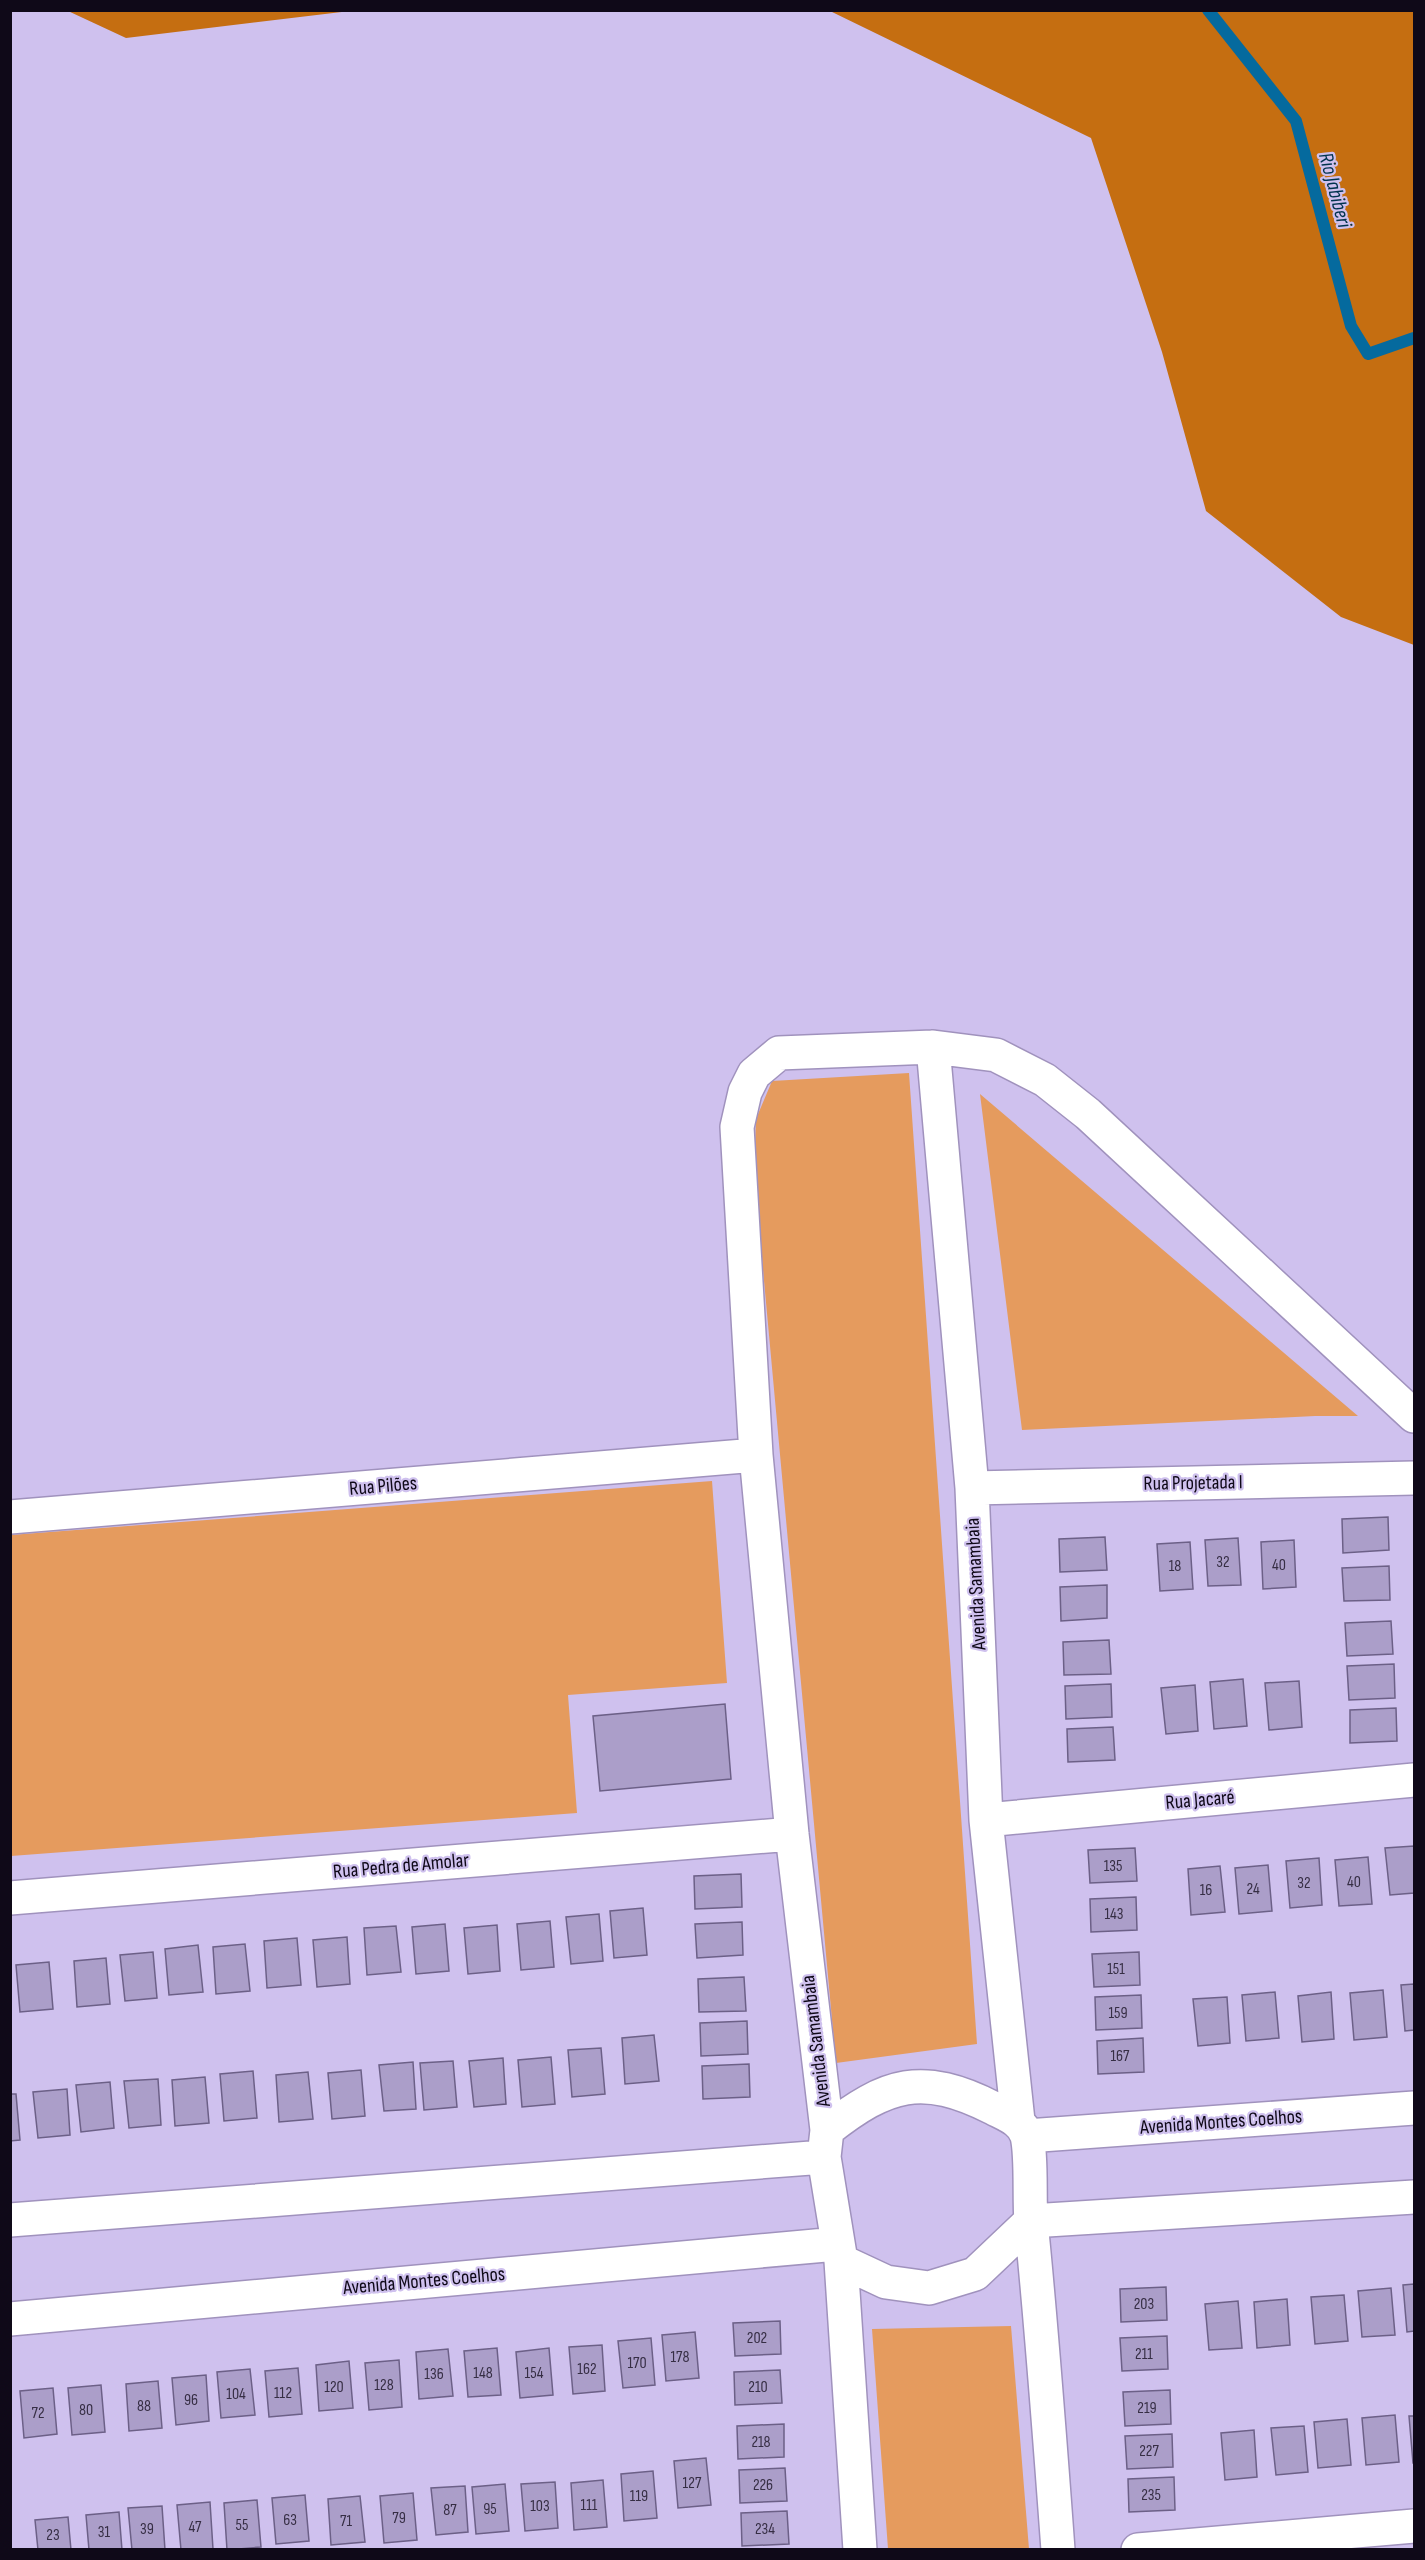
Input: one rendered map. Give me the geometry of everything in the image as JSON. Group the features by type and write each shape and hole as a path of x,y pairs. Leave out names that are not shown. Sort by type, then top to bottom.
{"street":[{"name":"Avenida Samambaia","path":"933,1047 972,1488 986,1820 1022,2129"},
{"name":"Avenida Samambaia","path":"825,2144 792,1834 756,1455 737,1127 745,1092 754,1074 779,1053 933,1047 996,1055 1045,1080 1088,1114 1414,1416"},
{"name":"Rua Pilões","path":"10,1517 756,1455"},
{"name":"Rua Projetada I","path":"972,1488 1414,1478"},
{"name":"Rua Jacaré","path":"986,1820 1414,1780"},
{"name":"Rua Pedra de Amolar","path":"10,1898 792,1834"},
{"path":"10,2220 825,2144 856,2108 887,2091 911,2086 963,2094 1022,2129 1040,2294 1058,2550"},
{"name":"Avenida Montes Coelhos","path":"1022,2129 1414,2108"},
{"path":"825,2144 839,2252 860,2550"},
{"path":"839,2252 886,2283 929,2288 975,2274 1031,2221 1414,2197"},
{"name":"Avenida Montes Coelhos","path":"10,2319 839,2252"},
{"path":"1138,2550 1414,2526"}],"shaded area":[{"path":"68,11 350,11 126,38"},
{"path":"830,11 1414,11 1414,645 1341,617 1206,511 1162,352 1091,138"},
{"path":"909,1073 977,2044 836,2063 754,1172 756,1119 772,1081"},
{"path":"980,1094 1358,1416 1022,1430"},
{"path":"712,1481 727,1683 568,1695 577,1813 11,1856 11,1535"},
{"path":"1011,2326 1029,2549 888,2549 872,2329"}],"building":[{"path":"1388,1517 1389,1550 1343,1553 1342,1519"},
{"path":"1105,1537 1107,1570 1060,1572 1059,1539"},
{"path":"1238,1538 1241,1585 1208,1586 1205,1540"},
{"path":"1294,1540 1296,1587 1263,1589 1261,1542"},
{"path":"1190,1542 1193,1589 1160,1591 1157,1544"},
{"path":"1389,1566 1390,1600 1344,1601 1342,1568"},
{"path":"1107,1585 1107,1618 1061,1621 1060,1587"},
{"path":"1391,1621 1393,1654 1347,1656 1345,1623"},
{"path":"1109,1640 1111,1674 1064,1675 1063,1642"},
{"path":"1394,1664 1395,1698 1349,1700 1347,1666"},
{"path":"1243,1679 1247,1726 1214,1729 1210,1682"},
{"path":"1299,1681 1302,1727 1269,1730 1265,1683"},
{"path":"1111,1684 1112,1717 1066,1719 1065,1686"},
{"path":"1195,1685 1198,1731 1166,1734 1161,1688"},
{"path":"725,1704 731,1779 600,1791 593,1716"},
{"path":"1396,1708 1397,1741 1350,1743 1350,1710"},
{"path":"1113,1727 1115,1760 1068,1762 1067,1729"},
{"path":"1414,1846 1414,1893 1390,1895 1385,1848"},
{"path":"1135,1848 1137,1881 1090,1883 1088,1850"},
{"path":"1368,1857 1372,1904 1339,1906 1335,1860"},
{"path":"1319,1858 1322,1905 1290,1908 1286,1861"},
{"path":"1268,1865 1272,1911 1239,1914 1235,1868"},
{"path":"1220,1866 1225,1912 1191,1915 1188,1869"},
{"path":"741,1874 742,1907 695,1909 694,1876"},
{"path":"1136,1897 1137,1930 1091,1932 1090,1899"},
{"path":"643,1908 647,1955 614,1958 610,1911"},
{"path":"599,1914 603,1961 571,1964 566,1917"},
{"path":"550,1921 554,1967 521,1970 517,1924"},
{"path":"742,1922 743,1955 697,1958 695,1924"},
{"path":"445,1924 449,1971 416,1974 412,1927"},
{"path":"497,1925 500,1971 468,1974 464,1928"},
{"path":"396,1926 401,1972 367,1975 364,1928"},
{"path":"347,1937 350,1984 317,1987 313,1940"},
{"path":"297,1938 301,1985 267,1988 264,1941"},
{"path":"245,1944 250,1991 216,1994 213,1947"},
{"path":"198,1945 203,1992 169,1995 165,1949"},
{"path":"153,1952 157,1998 125,2001 120,1955"},
{"path":"1139,1952 1140,1985 1094,1987 1092,1954"},
{"path":"106,1958 110,2004 77,2007 74,1961"},
{"path":"49,1962 53,2009 20,2012 16,1965"},
{"path":"744,1977 746,2011 699,2012 698,1979"},
{"path":"1414,1984 1414,2030 1405,2031 1401,1985"},
{"path":"1383,1990 1387,2037 1354,2040 1350,1993"},
{"path":"1275,1992 1279,2038 1246,2041 1242,1995"},
{"path":"1331,1992 1334,2039 1302,2042 1298,1996"},
{"path":"1141,1995 1142,2028 1096,2030 1095,1997"},
{"path":"1227,1997 1230,2043 1198,2046 1193,1999"},
{"path":"747,2021 748,2054 701,2056 700,2023"},
{"path":"654,2035 659,2081 625,2084 622,2038"},
{"path":"1143,2038 1144,2072 1098,2074 1097,2041"},
{"path":"601,2048 605,2094 572,2097 568,2050"},
{"path":"551,2057 555,2104 522,2107 518,2060"},
{"path":"503,2058 506,2104 474,2107 469,2061"},
{"path":"453,2061 457,2107 424,2110 420,2063"},
{"path":"413,2062 416,2109 384,2111 379,2065"},
{"path":"749,2064 750,2097 703,2099 702,2066"},
{"path":"361,2070 365,2116 332,2119 328,2073"},
{"path":"253,2071 257,2118 224,2121 220,2074"},
{"path":"308,2072 313,2119 279,2122 276,2075"},
{"path":"205,2077 209,2123 175,2126 172,2080"},
{"path":"158,2079 161,2125 129,2128 124,2081"},
{"path":"110,2082 114,2128 81,2132 76,2085"},
{"path":"67,2089 70,2135 38,2138 33,2092"},
{"path":"10,2094 16,2094 20,2140 10,2141"},
{"path":"1414,2284 1414,2331 1407,2332 1403,2285"},
{"path":"1166,2287 1167,2320 1121,2322 1120,2289"},
{"path":"1391,2288 1395,2335 1362,2337 1358,2291"},
{"path":"1344,2295 1348,2341 1315,2344 1311,2297"},
{"path":"1287,2299 1290,2345 1257,2348 1254,2302"},
{"path":"1238,2301 1242,2348 1209,2350 1205,2304"},
{"path":"780,2321 781,2354 735,2356 733,2323"},
{"path":"695,2332 699,2378 666,2381 662,2335"},
{"path":"1167,2336 1168,2369 1122,2371 1120,2338"},
{"path":"651,2338 655,2385 623,2388 618,2341"},
{"path":"602,2345 605,2391 573,2394 569,2347"},
{"path":"497,2348 501,2395 468,2397 464,2351"},
{"path":"549,2348 553,2395 520,2398 516,2352"},
{"path":"448,2349 453,2396 419,2399 416,2352"},
{"path":"399,2360 402,2407 369,2410 365,2363"},
{"path":"349,2361 353,2408 319,2411 316,2365"},
{"path":"298,2368 302,2414 269,2417 265,2371"},
{"path":"250,2369 255,2415 221,2418 217,2372"},
{"path":"780,2370 782,2403 735,2405 734,2372"},
{"path":"206,2375 209,2421 176,2425 172,2378"},
{"path":"158,2381 162,2428 129,2431 126,2384"},
{"path":"101,2385 105,2432 72,2435 68,2388"},
{"path":"53,2388 57,2434 24,2438 20,2391"},
{"path":"1170,2390 1171,2424 1125,2426 1123,2392"},
{"path":"1395,2415 1399,2462 1366,2465 1362,2418"},
{"path":"1409,2416 1414,2416 1414,2463 1413,2463"},
{"path":"1347,2419 1351,2465 1318,2468 1314,2422"},
{"path":"784,2424 784,2457 738,2459 737,2426"},
{"path":"1304,2426 1308,2472 1276,2475 1271,2428"},
{"path":"1254,2430 1257,2477 1225,2480 1221,2433"},
{"path":"1172,2434 1173,2467 1127,2469 1125,2436"},
{"path":"706,2458 711,2505 678,2508 674,2461"},
{"path":"785,2468 787,2501 740,2503 739,2470"},
{"path":"653,2471 657,2518 624,2521 621,2474"},
{"path":"1174,2477 1175,2510 1129,2512 1128,2479"},
{"path":"603,2480 607,2527 574,2530 571,2483"},
{"path":"555,2482 558,2528 525,2531 521,2484"},
{"path":"505,2484 509,2531 476,2534 472,2487"},
{"path":"465,2486 468,2532 436,2535 431,2488"},
{"path":"413,2493 417,2540 384,2543 380,2496"},
{"path":"305,2495 309,2541 276,2544 272,2498"},
{"path":"360,2496 365,2542 331,2545 328,2499"},
{"path":"257,2500 261,2547 227,2550 224,2503"},
{"path":"210,2502 213,2549 181,2550 177,2505"},
{"path":"162,2506 165,2550 132,2550 128,2508"},
{"path":"787,2511 789,2544 742,2546 741,2513"},
{"path":"119,2512 122,2550 89,2550 86,2515"},
{"path":"68,2517 71,2550 38,2550 35,2520"}],"waterway":[{"name":"Rio Jabiberi","path":"1208,10 1296,121 1351,326 1368,354 1414,338"}]}
